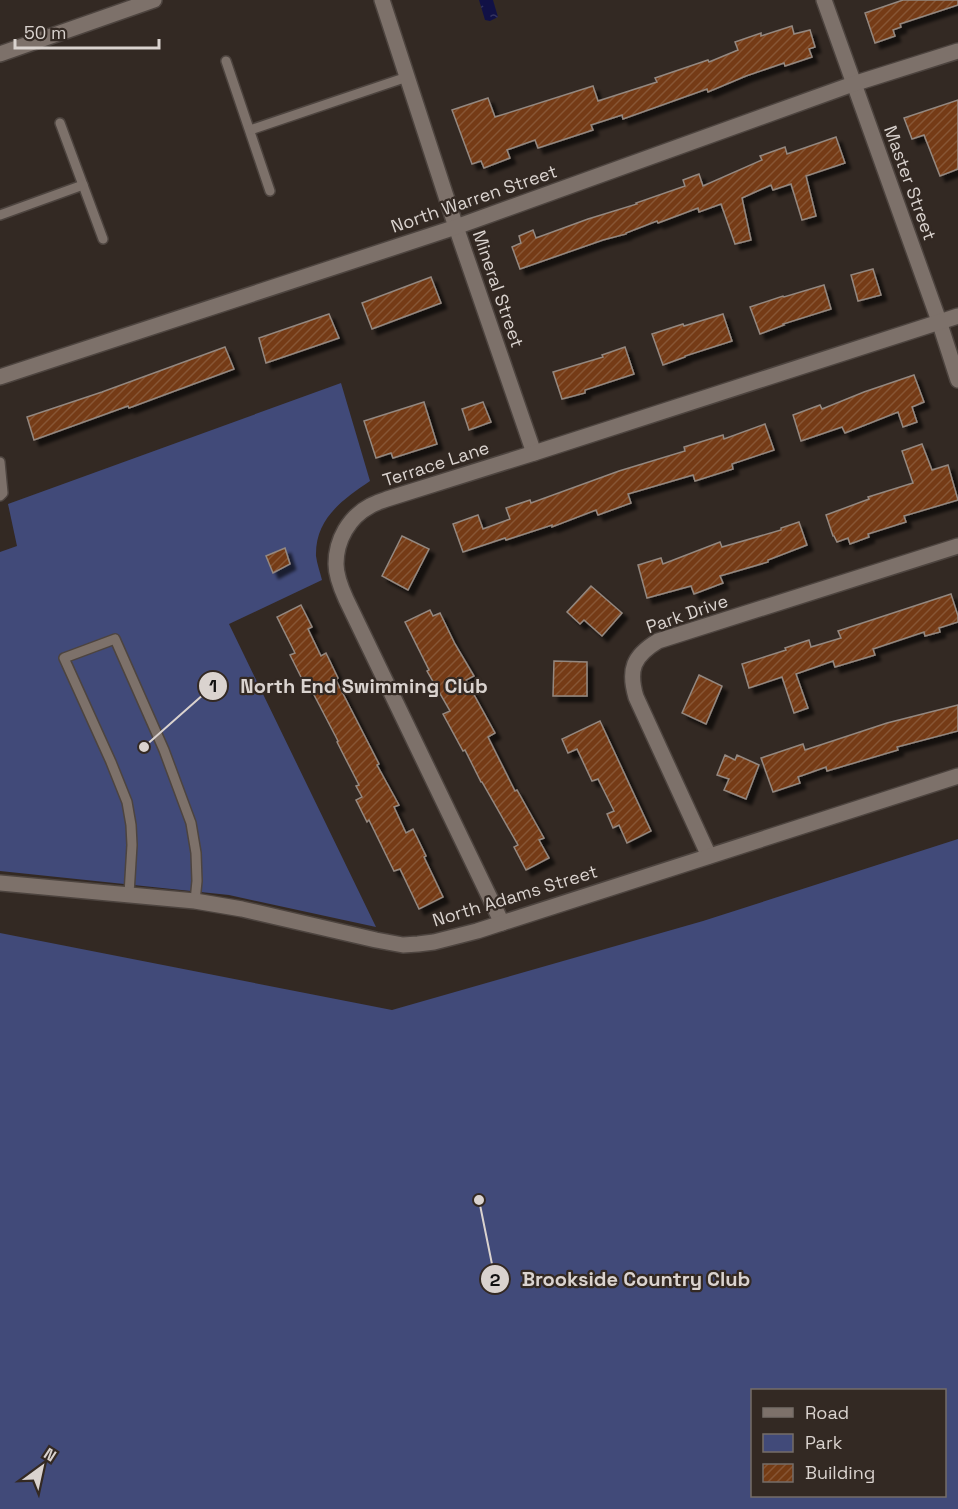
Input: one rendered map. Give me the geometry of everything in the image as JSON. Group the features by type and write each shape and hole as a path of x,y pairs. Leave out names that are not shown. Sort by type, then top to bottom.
{"street":[{"path":"0,54 154,0"},
{"name":"Mineral Street","path":"382,0 456,227 534,453"},
{"name":"Master Street","path":"824,0 958,380"},
{"name":"North Warren Street","path":"0,376 456,227 853,84 958,51"},
{"name":"Terrace Lane","path":"502,923 339,582 336,565 338,548 344,530 369,506 387,499 958,316"},
{"name":"Park Drive","path":"710,856 636,697 632,684 637,659 645,649 658,641 958,546"},
{"name":"North Adams Street","path":"0,883 195,901 242,909 376,940 403,945 418,944 477,931 958,776"}],"lane":[{"path":"226,61 270,191"},
{"path":"250,130 407,77"},
{"path":"60,123 103,239"},
{"path":"0,215 83,185"},
{"path":"0,462 3,493 0,496"},
{"path":"129,894 132,825 127,802 64,658 115,639 164,750 191,823 196,853 195,901"}],"green space":[{"path":"341,383 370,481 340,503 320,531 316,556 322,580 229,624 376,927 229,895 0,871 0,552 17,546 8,504"},
{"path":"958,839 958,1509 0,1509 0,933 392,1010 703,921"}],"water":[{"path":"479,0 493,0 498,17 490,21 485,20"}],"building":[{"path":"903,0 958,0 958,5 900,24 901,27 893,30 895,36 875,43 865,13"},
{"path":"792,26 794,34 810,30 815,47 809,49 812,57 785,66 784,63 708,92 707,89 623,119 622,115 591,125 593,130 538,148 535,140 507,150 510,158 484,168 481,161 472,164 452,110 488,98 495,117 593,86 598,101 657,82 655,78 708,60 709,62 738,50 735,42"},
{"path":"958,100 958,169 940,176 924,135 912,139 904,118"},
{"path":"836,137 845,163 806,176 816,216 802,220 791,184 773,190 771,185 742,198 751,240 735,244 721,204 699,212 698,208 658,223 657,221 626,234 520,269 512,247 521,243 519,236 533,230 536,238 685,186 683,180 699,174 703,186 762,160 760,156 785,147 787,154"},
{"path":"873,269 881,295 858,301 851,275"},
{"path":"431,277 441,303 372,329 362,303"},
{"path":"824,285 831,309 760,334 750,307"},
{"path":"329,314 339,338 266,363 259,338"},
{"path":"723,314 732,341 663,365 652,334"},
{"path":"225,347 234,369 34,440 27,417"},
{"path":"625,347 634,374 585,390 585,393 562,399 553,372 603,357 602,355"},
{"path":"914,375 924,402 912,407 917,422 903,427 898,412 845,433 842,427 801,441 793,415 820,405 822,409"},
{"path":"424,402 437,444 393,458 391,453 376,458 364,421"},
{"path":"483,402 491,422 469,430 462,409"},
{"path":"765,424 774,450 732,464 733,469 695,481 693,475 628,494 631,503 598,515 596,510 552,527 552,525 506,540 505,538 463,552 453,524 478,515 483,529 510,519 506,508 530,500 531,503 619,471 685,451 684,447 723,435 724,439"},
{"path":"922,444 932,470 948,465 958,500 904,516 906,522 868,534 869,537 850,544 848,538 837,542 826,515 869,499 868,497 913,483 902,451"},
{"path":"799,522 807,545 768,560 768,562 720,576 723,583 694,594 691,586 647,598 638,565 661,558 663,564 720,542 722,547 781,530 781,528"},
{"path":"402,536 429,549 408,590 382,576"},
{"path":"285,548 290,564 273,573 266,556"},
{"path":"591,586 622,613 602,636 584,620 580,624 567,612"},
{"path":"951,594 958,622 939,628 940,632 925,636 924,632 873,649 875,655 835,667 833,661 796,674 808,708 794,713 782,677 749,688 742,664 809,640 811,647 841,638 838,631"},
{"path":"301,605 312,627 308,629 321,656 326,653 338,678 336,680 399,805 394,807 406,833 413,829 443,897 419,909 400,869 394,871 369,820 367,822 356,800 362,797 356,786 359,785 312,691 309,693 290,655 295,653 277,617"},
{"path":"430,610 433,616 440,613 474,676 466,680 495,733 488,737 515,791 517,790 544,838 539,840 549,858 526,870 514,847 518,845 443,714 450,711 427,671 429,670 405,622"},
{"path":"554,661 587,662 587,696 553,696"},
{"path":"699,675 722,686 706,724 682,713"},
{"path":"958,705 958,731 897,747 898,750 827,771 826,767 798,777 800,783 773,792 761,758 803,744 805,750 887,723"},
{"path":"600,721 651,831 627,843 619,825 613,828 607,814 614,811 598,779 592,781 577,749 568,753 562,739"},
{"path":"725,755 735,760 737,755 759,765 746,799 724,790 729,779 717,775"}],"place":[{"name":"North End Swimming Club","path":"144,747"},
{"name":"Brookside Country Club","path":"479,1200"}]}
